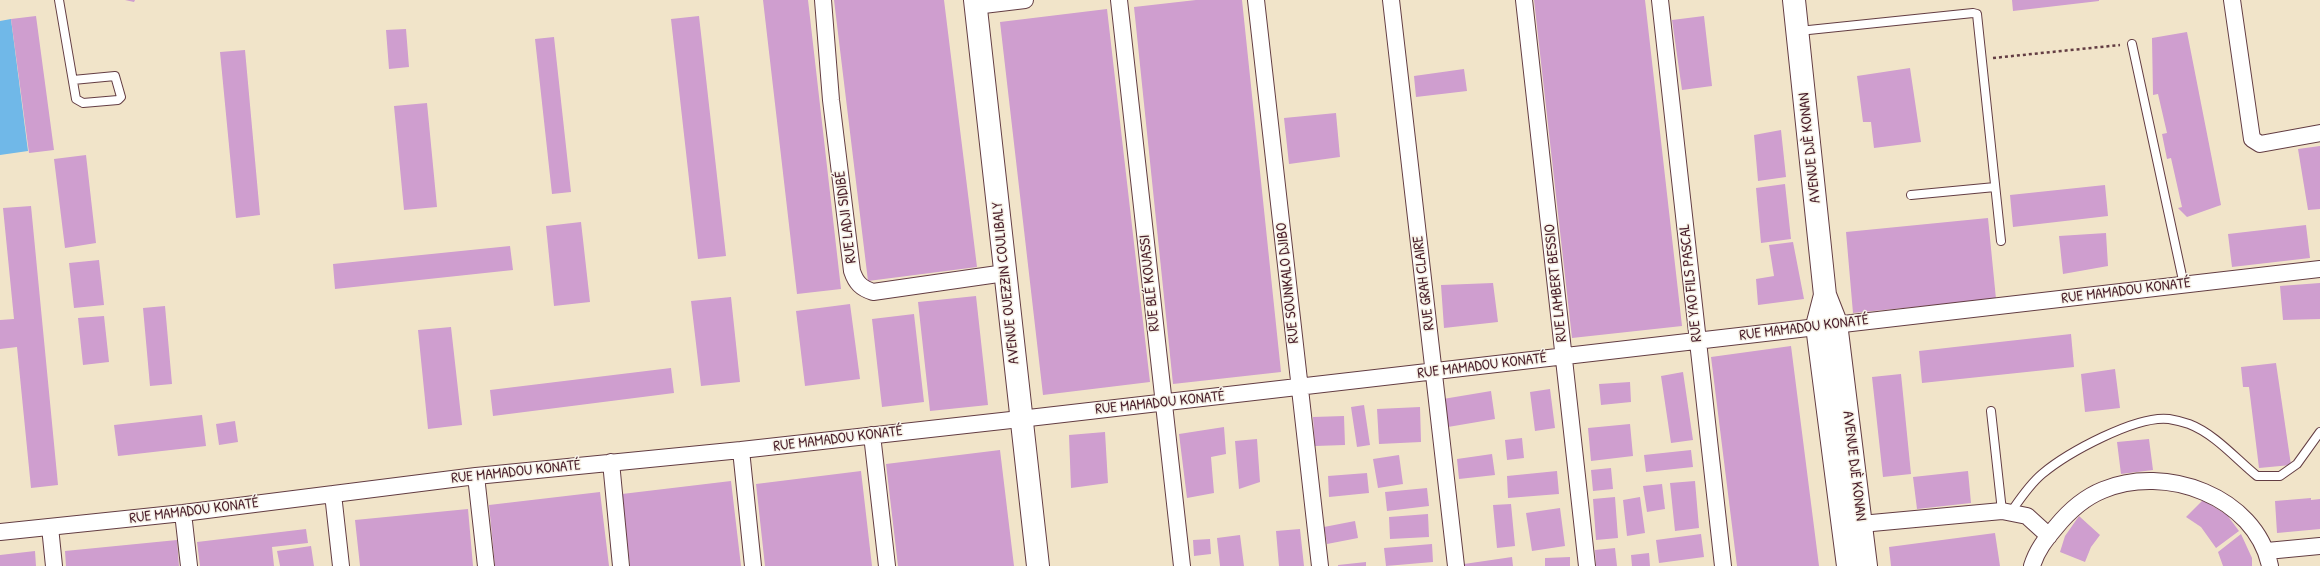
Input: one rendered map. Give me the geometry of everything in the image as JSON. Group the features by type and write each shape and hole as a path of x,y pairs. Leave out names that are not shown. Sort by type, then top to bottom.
{"street":[{"name":"RUE LADJI SIDIBÉ","path":"822,0 832,108 852,271 855,280 863,288 872,292 1005,273"},
{"path":"975,3 1025,0"},
{"name":"RUE BLÉ KOUASSI","path":"1118,0 1182,566"},
{"name":"RUE SOUNKALO DJIBO","path":"1256,0 1320,566"},
{"name":"RUE GRAH CLAIRE","path":"1391,0 1456,566"},
{"name":"RUE LAMBERT BESSIO","path":"1524,0 1588,566"},
{"name":"RUE YAO FILS PASCAL","path":"1660,0 1723,566"},
{"name":"AVENUE DJÈ KONAN","path":"1794,0 1825,295 1848,566"},
{"path":"2232,0 2252,139 2260,144 2320,133"},
{"name":"AVENUE OUEZZIN COULIBALY","path":"975,3 1020,419 1038,566"},
{"name":"RUE MAMADOU KONATÉ","path":"0,532 183,513 476,476 741,450 1020,419 2320,269"},
{"name":"AVENUE DJÈ KONAN","path":"1827,325 1861,524 1866,566"},
{"path":"872,435 887,566"},
{"path":"741,450 753,566"},
{"path":"611,462 621,566"},
{"path":"476,476 486,566"},
{"path":"2032,566 2038,548 2082,500 2103,490 2123,484 2148,480 2169,482 2217,498 2238,512 2255,531 2268,558 2320,546"},
{"path":"333,494 341,566"},
{"path":"1861,524 2007,512 2027,516 2049,536"},
{"path":"183,513 188,566"},
{"path":"50,527 54,566"}],"lane":[{"path":"59,0 76,99 79,102 118,100 121,97 115,76 73,80"},
{"path":"1798,31 1973,13 1979,18 2001,241"},
{"path":"2132,44 2184,285"},
{"path":"1911,195 1996,187"},
{"path":"1992,411 2007,512"},
{"path":"2007,512 2041,475 2061,461 2100,438 2136,424 2168,418 2190,425 2220,443 2257,476 2280,476 2297,464 2320,432"}],"path":[{"path":"1983,59 2132,44"}],"water":[{"path":"11,19 28,151 0,155 0,21"}],"building":[{"path":"763,0 808,0 841,289 797,294"},
{"path":"834,0 944,0 977,267 868,281"},
{"path":"1196,0 1242,0 1281,372 1173,384 1134,7"},
{"path":"1534,0 1645,0 1682,326 1572,338"},
{"path":"2012,0 2099,0 2099,1 2013,11"},
{"path":"1107,9 1150,382 1043,395 1000,22"},
{"path":"36,16 54,150 29,153 11,19"},
{"path":"699,16 726,256 698,259 671,19"},
{"path":"1704,16 1712,86 1682,90 1672,20"},
{"path":"406,29 409,67 389,69 386,30"},
{"path":"2187,32 2221,205 2187,217 2178,208 2182,207 2171,158 2167,159 2162,134 2167,133 2158,94 2153,95 2152,38"},
{"path":"554,37 571,192 552,194 535,39"},
{"path":"245,50 260,215 236,218 220,52"},
{"path":"1910,68 1921,142 1874,148 1871,122 1863,122 1857,76"},
{"path":"1464,69 1467,91 1416,97 1414,76"},
{"path":"427,103 437,207 404,210 394,106"},
{"path":"1336,113 1340,157 1289,164 1284,118"},
{"path":"1781,130 1786,177 1758,181 1754,135"},
{"path":"2320,146 2320,209 2308,210 2298,149"},
{"path":"86,155 96,243 65,248 54,159"},
{"path":"1785,184 1791,239 1761,243 1756,188"},
{"path":"2105,185 2108,216 2013,227 2010,195"},
{"path":"31,206 58,485 31,488 17,347 0,349 0,320 14,319 3,208"},
{"path":"1988,218 1996,299 1853,313 1846,232"},
{"path":"581,222 590,302 554,306 546,226"},
{"path":"2306,225 2310,258 2232,267 2228,234"},
{"path":"2106,233 2108,266 2063,274 2059,236"},
{"path":"1793,242 1804,299 1758,305 1756,279 1774,276 1769,245"},
{"path":"510,246 513,270 335,289 333,264"},
{"path":"99,260 104,305 74,308 69,263"},
{"path":"1493,283 1498,322 1444,328 1441,285"},
{"path":"2320,283 2320,319 2283,320 2280,286"},
{"path":"976,296 988,405 930,411 918,302"},
{"path":"731,297 740,382 701,386 691,301"},
{"path":"850,304 860,379 805,386 796,311"},
{"path":"165,306 172,384 150,386 143,308"},
{"path":"914,314 924,402 882,407 872,319"},
{"path":"104,316 109,362 83,365 78,318"},
{"path":"451,327 462,425 428,429 418,330"},
{"path":"2071,334 2074,367 1922,383 1919,351"},
{"path":"1791,346 1819,566 1737,566 1711,357"},
{"path":"2276,363 2291,465 2259,468 2249,387 2243,387 2241,367"},
{"path":"671,368 674,393 493,416 490,390"},
{"path":"2115,369 2120,408 2085,412 2081,374"},
{"path":"1683,372 1693,440 1671,443 1661,376"},
{"path":"1901,374 1911,474 1883,477 1872,377"},
{"path":"1630,382 1631,402 1601,405 1599,384"},
{"path":"1550,389 1555,428 1535,431 1530,392"},
{"path":"1491,391 1495,419 1448,427 1443,399"},
{"path":"1364,405 1370,445 1357,447 1351,407"},
{"path":"1420,407 1421,442 1379,444 1377,409"},
{"path":"202,415 206,446 118,456 114,425"},
{"path":"1344,416 1345,445 1315,446 1313,417"},
{"path":"235,421 238,442 219,445 216,424"},
{"path":"1630,424 1633,456 1591,461 1588,428"},
{"path":"1224,427 1226,454 1211,457 1214,493 1187,498 1179,434"},
{"path":"1105,432 1108,483 1071,488 1069,435"},
{"path":"1522,438 1524,458 1507,460 1505,440"},
{"path":"1257,439 1260,482 1239,489 1235,441"},
{"path":"2149,439 2153,470 2121,474 2117,442"},
{"path":"1000,450 1014,566 898,566 886,464"},
{"path":"1691,450 1693,467 1646,472 1644,455"},
{"path":"1492,454 1495,475 1459,479 1457,459"},
{"path":"1399,455 1403,484 1378,488 1373,459"},
{"path":"1611,468 1613,489 1593,491 1591,470"},
{"path":"861,471 872,566 765,566 756,484"},
{"path":"1557,471 1559,494 1508,498 1507,476"},
{"path":"1968,471 1971,503 1917,509 1913,477"},
{"path":"1367,473 1369,493 1329,497 1328,476"},
{"path":"731,481 741,566 630,566 622,494"},
{"path":"1695,481 1699,528 1675,531 1670,483"},
{"path":"1662,484 1665,509 1647,512 1643,486"},
{"path":"1427,488 1429,506 1387,511 1385,492"},
{"path":"600,492 609,566 495,566 489,505"},
{"path":"1615,497 1618,538 1596,540 1593,499"},
{"path":"1640,497 1645,533 1627,536 1623,500"},
{"path":"2311,498 2311,500 2320,499 2320,529 2277,533 2275,501"},
{"path":"2203,500 2227,515 2239,531 2216,548 2201,527 2186,517"},
{"path":"1511,504 1515,546 1497,548 1493,505"},
{"path":"1560,508 1565,546 1532,551 1526,513"},
{"path":"468,509 473,566 360,566 355,520"},
{"path":"1428,514 1429,537 1390,539 1389,517"},
{"path":"2079,516 2100,535 2091,547 2085,562 2060,552 2065,536"},
{"path":"1355,521 1358,538 1327,544 1324,527"},
{"path":"306,529 308,543 272,547 274,566 200,566 197,542"},
{"path":"1300,529 1304,566 1279,566 1276,531"},
{"path":"1995,533 2000,566 1891,566 1889,547"},
{"path":"1701,534 1704,557 1659,563 1656,540"},
{"path":"2241,534 2252,558 2252,566 2223,566 2218,552"},
{"path":"1240,535 1244,566 1220,566 1217,538"},
{"path":"1210,539 1211,554 1194,556 1193,540"},
{"path":"177,540 179,566 66,566 65,551"},
{"path":"1432,544 1433,562 1386,566 1384,548"},
{"path":"311,546 314,566 280,566 277,551"},
{"path":"1615,548 1617,566 1596,566 1595,550"},
{"path":"35,551 36,566 0,566 0,555"},
{"path":"1649,553 1650,566 1632,566 1631,555"},
{"path":"1512,557 1513,566 1464,566 1464,564"},
{"path":"1570,557 1570,566 1545,566 1545,558"},
{"path":"1366,562 1366,566 1338,566 1338,565"}]}
